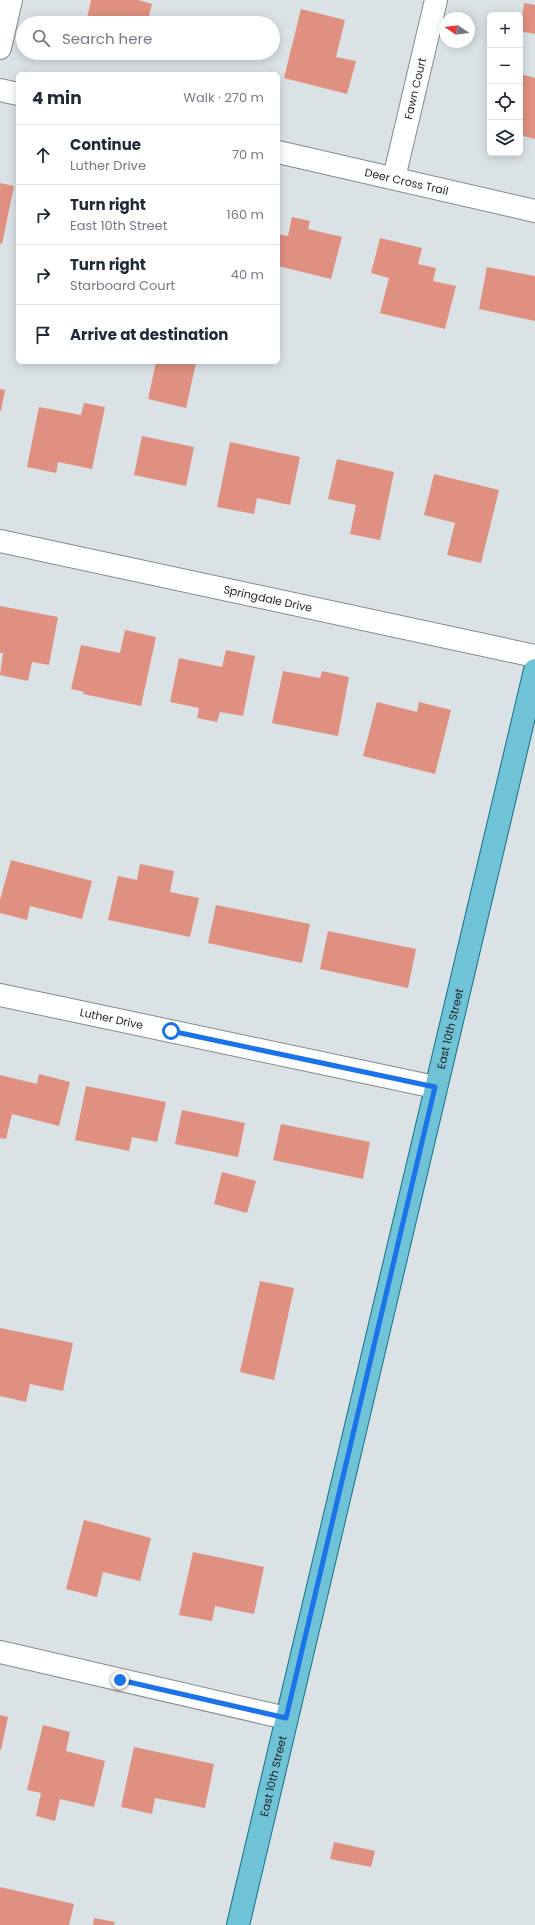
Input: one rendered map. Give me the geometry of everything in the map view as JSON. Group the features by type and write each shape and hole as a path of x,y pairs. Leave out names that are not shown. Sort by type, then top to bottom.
{"main road":[{"name":"East 10th Street","path":"238,1925 435,1087 535,670"}],"street":[{"path":"0,48 11,0"},
{"name":"Fawn Court","path":"394,178 436,0"},
{"path":"0,90 16,94"},
{"name":"Deer Cross Trail","path":"280,152 535,211"},
{"name":"Springdale Drive","path":"0,541 535,656"},
{"name":"Luther Drive","path":"0,995 435,1087"},
{"path":"0,1652 286,1718"}],"building":[{"path":"91,0 138,0 152,4 149,16 88,16"},
{"path":"524,3 535,5 535,34 523,32"},
{"path":"301,9 345,20 336,57 356,61 347,94 284,78"},
{"path":"523,75 535,78 535,139 523,136"},
{"path":"0,183 14,186 2,244 0,243"},
{"path":"292,217 310,221 308,229 342,237 331,279 280,266 280,234 288,236"},
{"path":"380,238 422,248 418,264 436,268 433,281 456,286 445,329 380,313 389,278 371,273"},
{"path":"487,267 535,276 535,321 479,309"},
{"path":"156,364 196,364 186,408 148,399"},
{"path":"0,389 5,390 1,411 0,411"},
{"path":"84,403 105,407 92,469 58,462 56,473 27,467 39,407 81,415"},
{"path":"142,436 194,447 186,486 134,475"},
{"path":"230,442 300,457 290,505 257,498 254,514 217,507"},
{"path":"337,459 394,472 380,540 350,534 356,505 328,499"},
{"path":"434,474 499,490 481,563 447,555 455,523 424,515"},
{"path":"0,606 58,617 49,665 32,662 28,681 0,675 3,653 0,653"},
{"path":"125,630 156,637 141,706 83,694 84,692 71,689 81,645 120,653"},
{"path":"226,650 255,656 243,716 220,712 217,722 197,718 199,708 170,702 179,658 222,667"},
{"path":"283,671 320,678 322,671 349,677 338,736 272,723"},
{"path":"377,702 417,712 419,702 451,710 435,774 363,756"},
{"path":"11,860 92,881 82,919 30,906 27,920 0,913 0,900"},
{"path":"140,864 174,871 170,892 199,898 190,937 108,920 118,876 137,880"},
{"path":"216,905 310,924 302,963 208,943"},
{"path":"328,931 416,949 408,988 320,969"},
{"path":"39,1074 70,1082 59,1126 12,1114 6,1139 0,1138 0,1075 37,1084"},
{"path":"86,1086 166,1102 157,1142 132,1137 129,1151 75,1140"},
{"path":"182,1110 245,1123 238,1157 175,1144"},
{"path":"281,1124 370,1142 363,1179 273,1160"},
{"path":"222,1172 256,1181 247,1213 214,1204"},
{"path":"260,1281 294,1288 274,1380 240,1372"},
{"path":"0,1328 73,1343 63,1391 30,1384 26,1402 0,1396"},
{"path":"84,1520 151,1538 140,1581 103,1572 97,1597 66,1589"},
{"path":"193,1552 264,1567 254,1614 215,1606 212,1621 179,1615"},
{"path":"0,1715 8,1717 1,1750 0,1750"},
{"path":"43,1725 70,1732 66,1751 105,1761 94,1807 60,1799 55,1821 36,1816 41,1793 27,1790"},
{"path":"134,1747 214,1764 205,1808 155,1798 152,1814 121,1807"},
{"path":"334,1842 375,1851 371,1867 330,1859"},
{"path":"0,1887 74,1904 69,1925 0,1925"},
{"path":"94,1918 115,1922 114,1925 93,1925"}],"route":[{"path":"120,1680 286,1718 435,1087 171,1031"}]}
